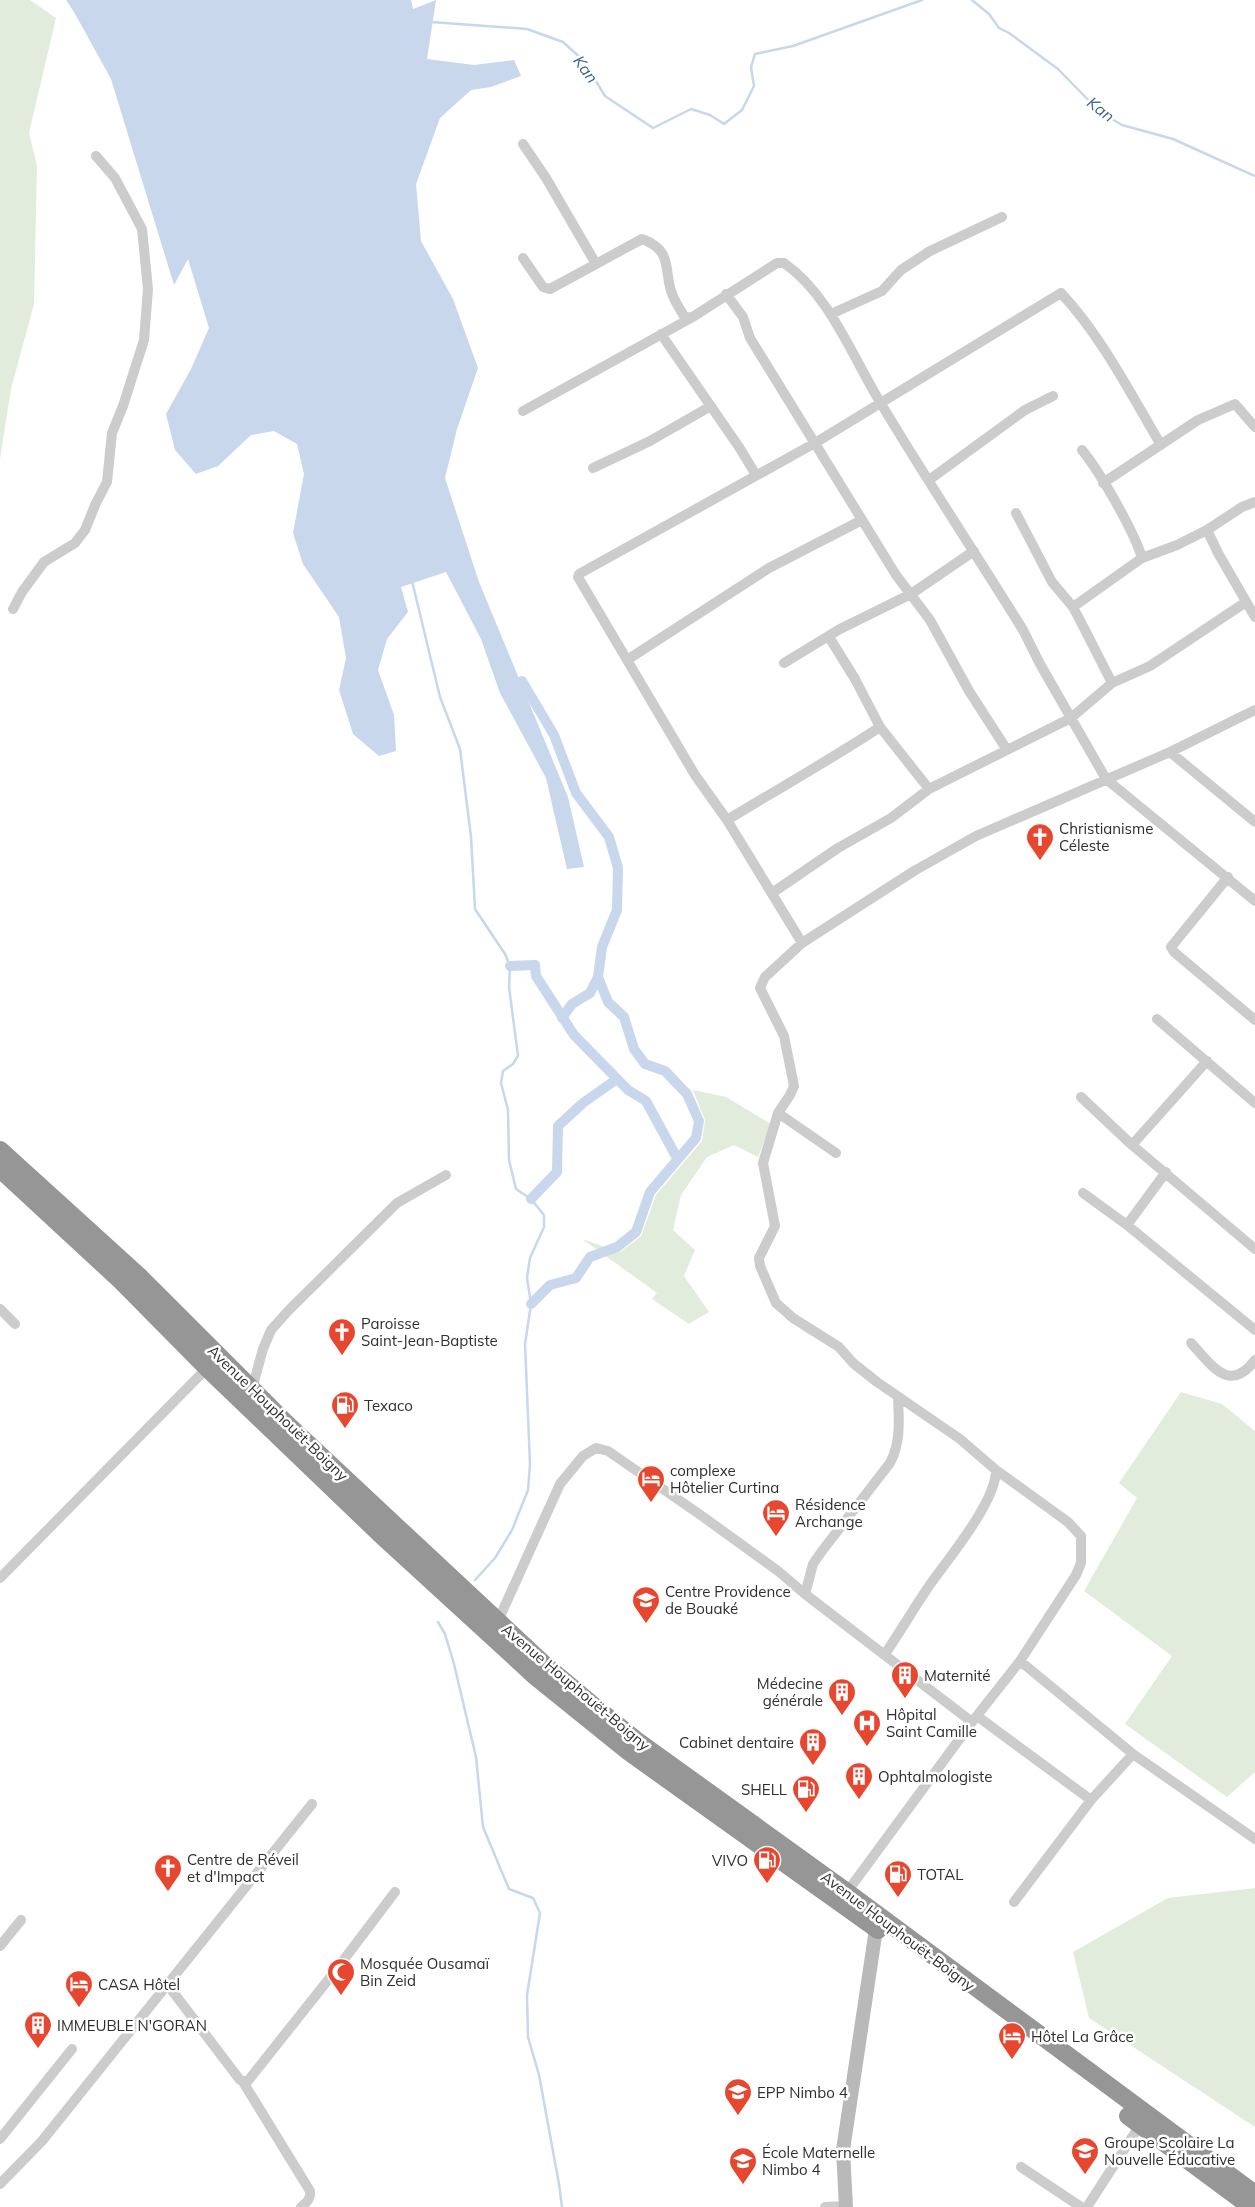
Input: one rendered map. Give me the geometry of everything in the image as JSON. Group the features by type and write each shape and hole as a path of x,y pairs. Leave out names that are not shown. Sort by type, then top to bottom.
{"highway":[{"name":"Avenue Houphouët-Boigny","path":"0,1150 141,1278 212,1362 252,1389 545,1664 636,1740 847,1892 878,1923 958,1987 1251,2207"},
{"name":"Avenue Houphouët-Boigny","path":"0,1169 212,1362 379,1533 536,1677 629,1752 878,1923 1255,2194"}],"street":[{"path":"523,144 546,178 596,264"},
{"path":"13,608 44,562 75,543 85,530 107,482 112,433 123,406 144,340 148,289 142,229 115,178 96,156"},
{"path":"831,314 882,292 902,270 930,251 1002,217"},
{"path":"523,258 543,288 550,288 642,239 653,243 664,256 669,272 670,290 684,316 691,318"},
{"path":"523,411 691,318 777,262 784,262 808,285 831,314 880,402 1023,630 1106,779 1255,901"},
{"path":"802,943 727,820 695,775 578,578 579,574 815,443 1061,292 1079,312 1097,338 1161,445"},
{"path":"726,294 743,317 750,338 896,575 930,620 969,691 1008,750"},
{"path":"661,334 756,475"},
{"path":"929,480 1025,410 1053,396"},
{"path":"1103,483 1198,420 1235,404 1255,427"},
{"path":"593,468 650,441 711,406"},
{"path":"1082,450 1103,483 1138,547 1142,558"},
{"path":"1072,608 1142,558 1177,545 1207,530 1242,507 1255,502"},
{"path":"1016,513 1052,582 1072,608 1112,683"},
{"path":"626,660 769,568 862,520"},
{"path":"1207,530 1255,617"},
{"path":"784,663 840,629 911,594 974,551"},
{"path":"772,893 838,848 891,818 929,789 1071,718 1112,683 1150,666 1246,602"},
{"path":"829,637 855,679 880,727 929,789"},
{"path":"847,1892 1020,1661 1076,1575 1081,1563 1081,1536 1068,1522 996,1470 960,1439 898,1397 853,1363 839,1347 782,1310 776,1303 763,1274 759,1258 775,1226 763,1162 778,1113 794,1086 784,1036 760,988 765,977 802,943 914,872 976,836 1253,714"},
{"path":"727,820 808,773 836,753 880,727"},
{"path":"1170,752 1255,822"},
{"path":"1228,878 1171,947 1174,952 1255,1020"},
{"path":"1157,1019 1255,1103"},
{"path":"1132,1145 1207,1061"},
{"path":"1081,1096 1132,1145 1255,1249"},
{"path":"778,1113 836,1153"},
{"path":"1127,1225 1166,1172"},
{"path":"252,1389 263,1349 271,1330 289,1310 397,1203 446,1175"},
{"path":"1083,1193 1127,1225 1255,1330"},
{"path":"0,1309 15,1324"},
{"path":"1191,1343 1224,1375 1232,1377 1241,1375 1255,1360"},
{"path":"0,1578 212,1362"},
{"path":"805,1594 810,1574 817,1558 890,1463 896,1451 899,1432 898,1397"},
{"path":"498,1621 560,1484 583,1456 596,1448 608,1451 702,1516 778,1571 805,1594 885,1654 1091,1800"},
{"path":"885,1654 928,1587 975,1522 994,1482 996,1470"},
{"path":"1020,1661 1132,1754 1255,1839"},
{"path":"1014,1902 1091,1800 1132,1754"},
{"path":"0,2184 42,2141 312,1804"},
{"path":"243,2082 247,2082 253,2075 395,1892"},
{"path":"0,1946 21,1920"},
{"path":"825,2207 846,2206 843,2150 878,1923"},
{"path":"167,1984 243,2082 310,2191 311,2196 308,2202 301,2207"},
{"path":"0,2139 72,2048"},
{"path":"1087,2207 1140,2125"},
{"path":"1021,2167 1081,2207"}],"green space":[{"path":"0,0 30,0 56,18 29,133 37,166 34,304 11,389 0,459"},
{"path":"693,1090 726,1097 771,1124 758,1157 734,1145 707,1157 681,1195 673,1230 695,1250 684,1276 709,1312 689,1324 652,1299 657,1293 582,1239 620,1252 641,1236 656,1195 702,1141 705,1120"},
{"path":"1181,1392 1222,1404 1255,1431 1255,1772 1227,1797 1125,1724 1172,1656 1084,1591 1137,1498 1119,1483"},
{"path":"1255,1888 1255,2127 1089,2018 1073,1952 1168,1898"}],"water":[{"path":"66,0 411,0 413,9 436,0 427,59 474,65 514,60 521,76 491,87 471,90 440,118 416,184 421,241 453,299 478,368 457,429 445,478 479,582 568,797 584,867 567,869 546,778 500,693 481,639 446,572 401,587 408,612 387,639 378,670 394,715 396,751 379,756 353,734 339,690 346,658 339,617 303,564 293,533 304,474 297,444 274,431 251,435 218,466 196,474 175,450 166,414 191,369 209,328 188,259 174,285 111,79"}],"waterway":[{"name":"Kan","path":"431,22 527,29 563,42 583,60 605,96 653,128 691,109 710,115 724,124 742,110 754,86 751,67 755,54 793,46 922,0"},
{"name":"Kan","path":"972,0 989,14 999,28 1009,33 1058,69 1100,112 1122,125 1173,139 1255,176"},
{"path":"412,581 440,697 460,749 471,837 475,909 505,954 510,966 509,987 518,1056 513,1064 503,1071 501,1083 508,1110 509,1160 516,1189 531,1199 544,1215 544,1227 530,1258 527,1278 531,1304 525,1344 530,1464 528,1490 512,1530 495,1558 475,1580"},
{"path":"522,681 554,735 576,793 609,837 618,868 617,910 602,947 598,977 590,993 572,1004 562,1018"},
{"path":"510,966 535,965 536,976 574,1035 628,1090 646,1101 677,1158"},
{"path":"531,1304 550,1285 576,1278 590,1257 617,1247 636,1232 650,1192 696,1138 699,1121 687,1094 665,1071 645,1064 634,1049 624,1017 608,1002 598,977"},
{"path":"531,1199 557,1172 558,1126 583,1103 617,1079"},
{"path":"438,1622 445,1634 454,1664 476,1757 483,1827 509,1889 533,1898 540,1913 527,1995 528,2037 539,2075 562,2207"}],"place":[{"name":"Christianisme Céleste","path":"1040,861"},
{"name":"Paroisse Saint-Jean-Baptiste","path":"342,1356"},
{"name":"Texaco","path":"345,1429"},
{"name":"complexe Hôtelier Curtina","path":"651,1503"},
{"name":"Résidence Archange","path":"776,1537"},
{"name":"Centre Providence de Bouaké","path":"646,1624"},
{"name":"Maternité","path":"905,1699"},
{"name":"Médecine générale","path":"842,1716"},
{"name":"Hôpital Saint Camille","path":"867,1747"},
{"name":"Cabinet dentaire","path":"813,1766"},
{"name":"Ophtalmologiste","path":"859,1800"},
{"name":"SHELL","path":"806,1813"},
{"name":"VIVO","path":"767,1884"},
{"name":"Centre de Réveil et d'Impact","path":"168,1892"},
{"name":"TOTAL","path":"898,1898"},
{"name":"Mosquée Ousamaï Bin Zeid","path":"341,1996"},
{"name":"CASA Hôtel","path":"79,2008"},
{"name":"IMMEUBLE N'GORAN","path":"38,2049"},
{"name":"Hôtel La Grâce","path":"1012,2060"},
{"name":"EPP Nimbo 4","path":"738,2116"},
{"name":"Groupe Scolaire La Nouvelle Éducative","path":"1085,2175"},
{"name":"École Maternelle Nimbo 4","path":"743,2185"}]}
